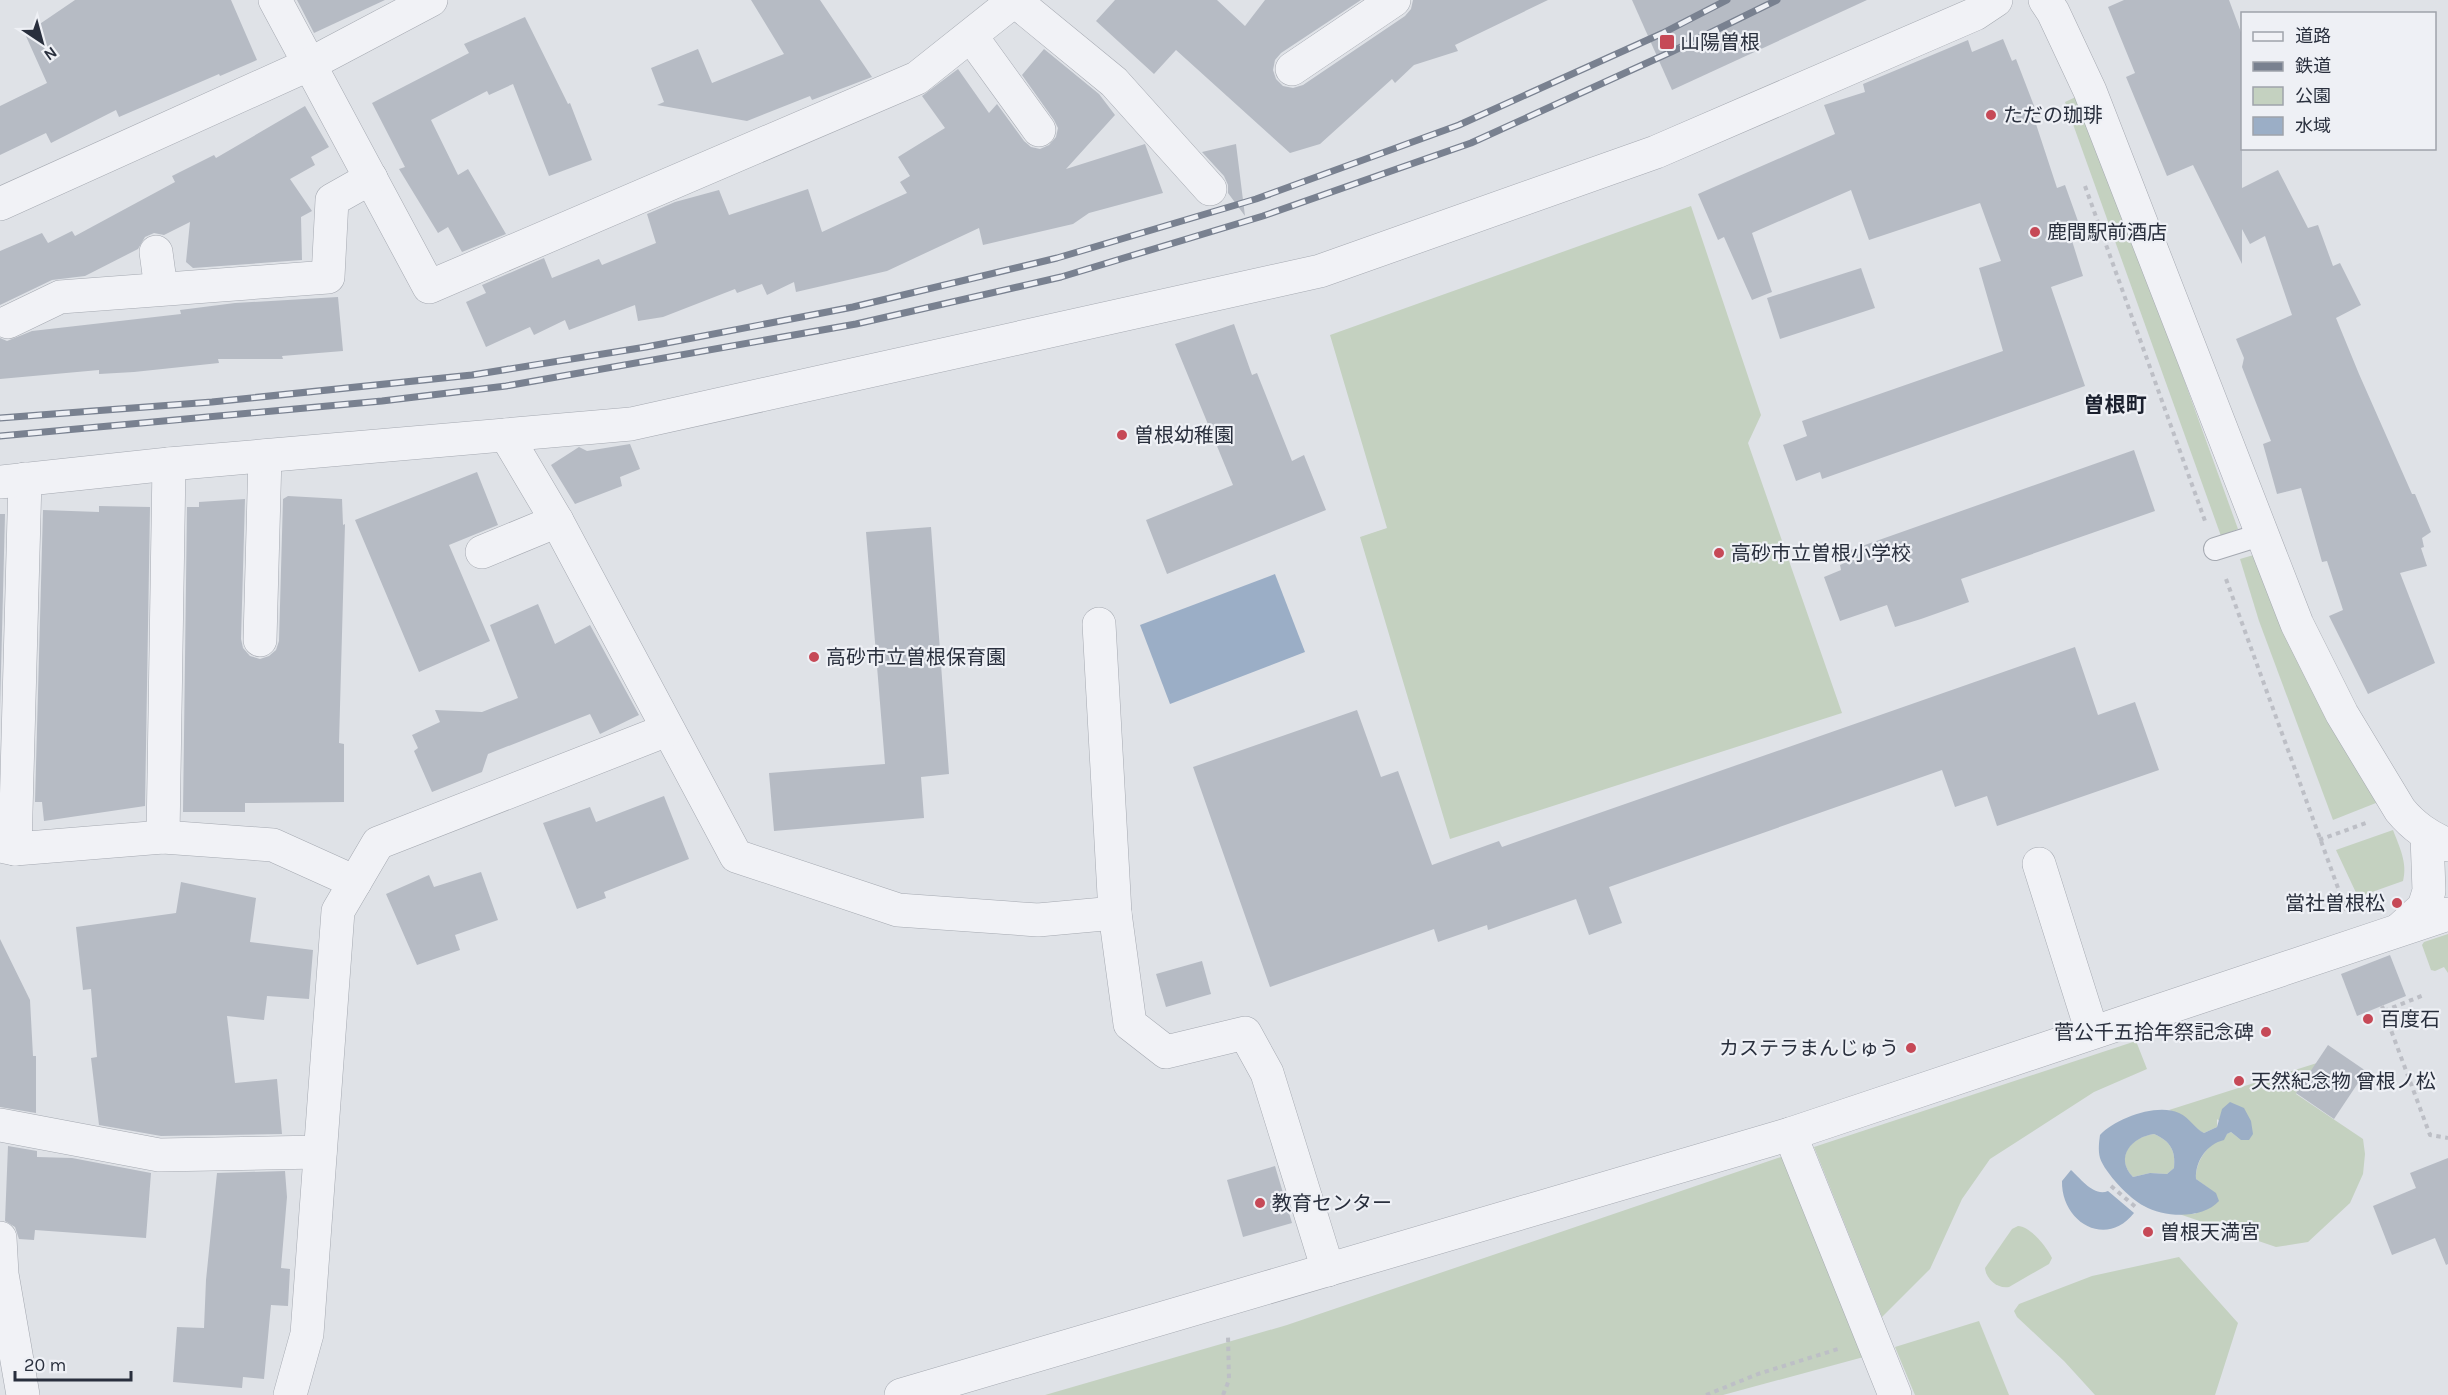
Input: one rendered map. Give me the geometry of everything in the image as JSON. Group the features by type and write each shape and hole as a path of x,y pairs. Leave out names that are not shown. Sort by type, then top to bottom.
{"street":[{"path":"275,0 429,287 917,78 1015,0 1114,82 1210,189"},
{"path":"0,204 310,64 431,0"},
{"path":"1292,69 1394,0"},
{"path":"355,882 273,845 164,837 8,848 12,480 631,424 1320,271 1656,152 1975,14 1996,0"},
{"path":"2044,0 2053,12 2090,91 2297,624 2342,714 2400,810 2411,823 2437,840 2429,891 2424,907 2400,929"},
{"path":"970,36 1039,130"},
{"path":"8,322 60,297 328,277 332,200 371,178"},
{"path":"156,252 161,290"},
{"path":"506,435 557,521 736,856 898,910 1038,920 1115,913"},
{"path":"260,640 265,456"},
{"path":"164,837 169,464"},
{"path":"482,552 557,521"},
{"path":"1099,624 1115,913 1130,1024 1166,1052 1245,1033 1267,1073 1328,1270"},
{"path":"290,1395 307,1334 338,911 378,843 667,730"},
{"path":"2039,864 2092,1032"},
{"path":"901,1395 1790,1134 2448,914"},
{"path":"0,1125 159,1155 320,1152"},
{"path":"1790,1134 1896,1395"},
{"path":"0,1238 2,1284 23,1395"}],"lane":[{"path":"2215,549 2263,534"}],"path":[{"path":"2081,177 2358,944"},
{"path":"2319,840 2400,810"},
{"path":"2424,995 2383,1008 2430,1135 2448,1138"},
{"path":"2111,1186 2138,1209"},
{"path":"1223,1395 1228,1380 1227,1299"},
{"path":"1706,1395 1758,1374 1873,1338"}],"green space":[{"path":"2078,96 2122,208 2238,529 2221,536 2065,102"},
{"path":"1691,206 1761,415 1748,443 1842,713 1450,839 1360,537 1387,528 1330,335"},
{"path":"2257,554 2381,801 2333,820 2259,621 2240,559"},
{"path":"2393,830 2404,861 2403,881 2358,897 2336,850"},
{"path":"2448,934 2448,973 2444,967 2435,971 2431,970 2422,945 2424,942"},
{"path":"2136,1041 2147,1069 2094,1092 1990,1159 1962,1199 1930,1269 1882,1317 1814,1147"},
{"path":"2317,1063 2296,1094 2363,1139 2365,1154 2363,1174 2350,1203 2308,1242 2276,1247 2179,1214 2195,1214 2215,1193 2196,1179 2196,1171 2206,1150 2218,1139 2231,1132 2241,1140 2217,1119 2217,1127 2204,1133 2180,1115 2169,1110"},
{"path":"2154,1134 2171,1147 2174,1168 2167,1174 2150,1173 2133,1177 2125,1162 2125,1155 2138,1139"},
{"path":"1784,1156 1871,1355 1723,1395 1045,1395 1287,1325"},
{"path":"2018,1226 2033,1233 2052,1258 2049,1264 2009,1287 1996,1285 1985,1268 2012,1229"},
{"path":"2179,1257 2238,1323 2215,1395 2095,1395 2064,1361 2017,1317 2014,1311 2019,1304 2092,1276"},
{"path":"1979,1321 2009,1395 1915,1395 1895,1347"}],"water":[{"path":"1275,574 1305,652 1170,704 1140,625"},
{"path":"2230,1102 2244,1108 2251,1121 2253,1134 2249,1140 2241,1140 2231,1132 2224,1140 2212,1145 2203,1154 2196,1172 2196,1179 2216,1193 2219,1201 2203,1211 2183,1215 2162,1213 2144,1206 2119,1185 2100,1158 2100,1135 2126,1118 2149,1111 2170,1110 2183,1115 2204,1133 2217,1127 2222,1109","holes":["2154,1134 2173,1151 2174,1168 2167,1174 2150,1173 2133,1177 2125,1162 2128,1149 2146,1136"]},
{"path":"2071,1170 2088,1186 2098,1192 2108,1191 2134,1213 2123,1224 2111,1229 2099,1230 2087,1226 2077,1219 2064,1196 2062,1181"}],"building":[{"path":"75,0 231,0 257,60 119,117 116,110 51,143 46,133 0,155 0,106 47,83 25,34"},
{"path":"297,0 385,0 314,33"},
{"path":"751,0 820,0 872,77 812,100 810,96 747,121 657,105 664,102 651,68 698,49 712,83 784,54"},
{"path":"1115,0 1217,0 1245,26 1265,0 1361,0 1281,53 1275,60 1273,70 1276,79 1283,86 1293,88 1303,85 1405,16 1411,9 1413,0 1548,0 1455,45 1458,51 1414,65 1395,83 1392,79 1320,144 1290,153 1176,50 1154,74 1096,21"},
{"path":"1632,0 1867,0 1672,90"},
{"path":"2124,0 2229,0 2241,32 2242,188 2278,170 2308,228 2318,225 2333,266 2340,263 2361,305 2336,318 2412,494 2415,494 2431,532 2422,538 2424,547 2421,548 2427,566 2400,573 2435,663 2368,694 2329,616 2343,610 2327,561 2322,562 2301,488 2277,494 2263,444 2271,441 2242,367 2244,358 2236,339 2292,315 2265,236 2250,244 2242,229 2242,264 2193,165 2167,176 2126,77 2135,73 2108,7"},
{"path":"525,17 568,104 570,103 592,160 549,176 513,84 489,95 487,91 431,120 458,175 468,169 506,234 462,252 448,227 438,233 399,169 405,167 372,103 469,53 464,44"},
{"path":"2003,39 2012,61 2016,59 2038,116 2034,118 2057,188 2065,185 2079,224 2068,228 2083,276 2051,287 2085,386 1822,479 1820,472 1796,481 1783,445 1807,436 1802,421 2003,351 1979,268 2001,261 1980,203 1869,240 1851,190 1752,233 1772,292 1752,300 1724,237 1718,240 1698,194 1835,134 1824,105 1865,92 1863,84 1968,40 1972,52"},
{"path":"1044,49 1099,94 1115,115 1066,169 1145,144 1163,193 1089,213 1073,224 983,245 979,228 887,271 796,292 794,282 767,295 762,284 737,293 735,289 663,317 638,321 635,305 569,330 565,320 534,335 530,327 486,347 466,302 486,293 482,285 544,258 552,278 599,259 602,265 656,243 647,214 675,202 719,190 729,215 808,189 822,232 907,193 900,182 910,176 898,157 945,128 922,96 958,69 989,113 997,104 1031,147 1040,149 1049,145 1056,137 1058,128 1022,75"},
{"path":"305,106 329,147 311,157 315,165 290,179 312,211 301,217 302,260 193,268 186,262 190,222 164,235 154,233 145,237 138,249 85,276 52,280 0,305 0,251 42,233 48,243 72,231 75,236 175,182 172,176 214,155 216,158"},
{"path":"1236,144 1245,216 1228,193 1228,185 1224,176 1202,152"},
{"path":"1861,268 1875,308 1780,339 1767,298"},
{"path":"338,297 343,351 282,356 283,359 218,359 219,363 134,372 99,374 99,370 0,379 0,338 7,341 32,331 181,314 180,310 235,303"},
{"path":"1234,324 1252,375 1257,373 1292,461 1304,455 1326,510 1167,574 1146,520 1233,485 1175,344"},
{"path":"630,444 640,469 620,477 622,486 575,504 551,465 579,447 587,451"},
{"path":"2134,450 2155,511 1961,579 1969,602 1921,619 1895,627 1887,605 1840,621 1824,577 1841,570 1840,565 1849,561 1845,552"},
{"path":"477,472 498,525 449,545 490,641 419,672 355,520"},
{"path":"288,496 342,499 343,525 345,524 339,743 344,744 344,802 245,803 245,812 183,812 187,507 199,507 199,502 245,499 241,639 243,648 250,656 260,659 276,650 279,641 283,499"},
{"path":"99,506 150,507 145,806 44,821 42,802 35,802 43,510 99,512"},
{"path":"0,514 5,514 0,710"},
{"path":"931,527 949,774 921,777 924,818 774,831 769,773 885,764 866,532"},
{"path":"538,604 555,644 590,625 639,715 600,734 590,714 488,754 482,772 432,792 414,751 418,748 412,735 440,722 435,710 482,712 518,698 490,625"},
{"path":"2075,647 2098,715 2135,702 2159,770 1997,826 1987,796 1955,807 1942,770 1609,887 1622,923 1589,935 1576,899 1488,930 1487,925 1438,942 1434,929 1270,987 1193,767 1357,710 1381,777 1398,771 1432,865 1499,841 1502,847"},
{"path":"664,796 689,859 604,892 606,898 577,909 543,823 590,807 596,822"},
{"path":"481,872 498,920 455,935 460,950 417,965 386,894 429,875 434,887"},
{"path":"181,882 256,898 250,942 313,950 309,999 267,996 264,1020 227,1016 235,1083 277,1079 282,1134 161,1136 99,1125 91,1058 97,1057 91,989 83,990 76,927 176,913"},
{"path":"0,939 30,1000 33,1056 36,1056 36,1113 0,1107"},
{"path":"2390,955 2406,996 2357,1016 2341,974"},
{"path":"1202,961 1211,994 1166,1007 1156,974"},
{"path":"2328,1045 2366,1071 2334,1119 2296,1093"},
{"path":"8,1146 37,1151 37,1157 72,1158 151,1173 146,1238 35,1230 34,1240 19,1239 15,1227 5,1221"},
{"path":"2448,1158 2448,1264 2446,1265 2435,1238 2392,1255 2373,1206 2416,1188 2410,1173"},
{"path":"1275,1166 1292,1223 1243,1237 1227,1180"},
{"path":"285,1171 287,1197 281,1268 290,1269 288,1306 271,1305 264,1379 243,1377 242,1388 173,1382 177,1327 204,1328 206,1280 217,1173"}],"railway":[{"path":"0,418 212,402 472,375 646,347 853,307 1057,258 1256,199 1459,125 1663,33 1727,0"},
{"path":"0,436 382,401 506,386 856,324 1061,277 1263,216 1471,143 1671,52 1777,0"}],"place":[{"name":"山陽曽根","path":"1667,42"},
{"name":"ただの珈琲","path":"1991,115"},
{"name":"鹿間駅前酒店","path":"2035,232"},
{"name":"曽根幼稚園","path":"1122,435"},
{"name":"高砂市立曽根小学校","path":"1719,553"},
{"name":"高砂市立曽根保育園","path":"814,657"},
{"name":"當社曽根松","path":"2397,903"},
{"name":"百度石","path":"2368,1019"},
{"name":"菅公千五拾年祭記念碑","path":"2266,1032"},
{"name":"カステラまんじゅう","path":"1911,1048"},
{"name":"天然紀念物 曾根ノ松","path":"2239,1081"},
{"name":"教育センター","path":"1260,1203"},
{"name":"曽根天満宮","path":"2148,1232"}],"district":[{"name":"曽根町","path":"2115,405"}]}
